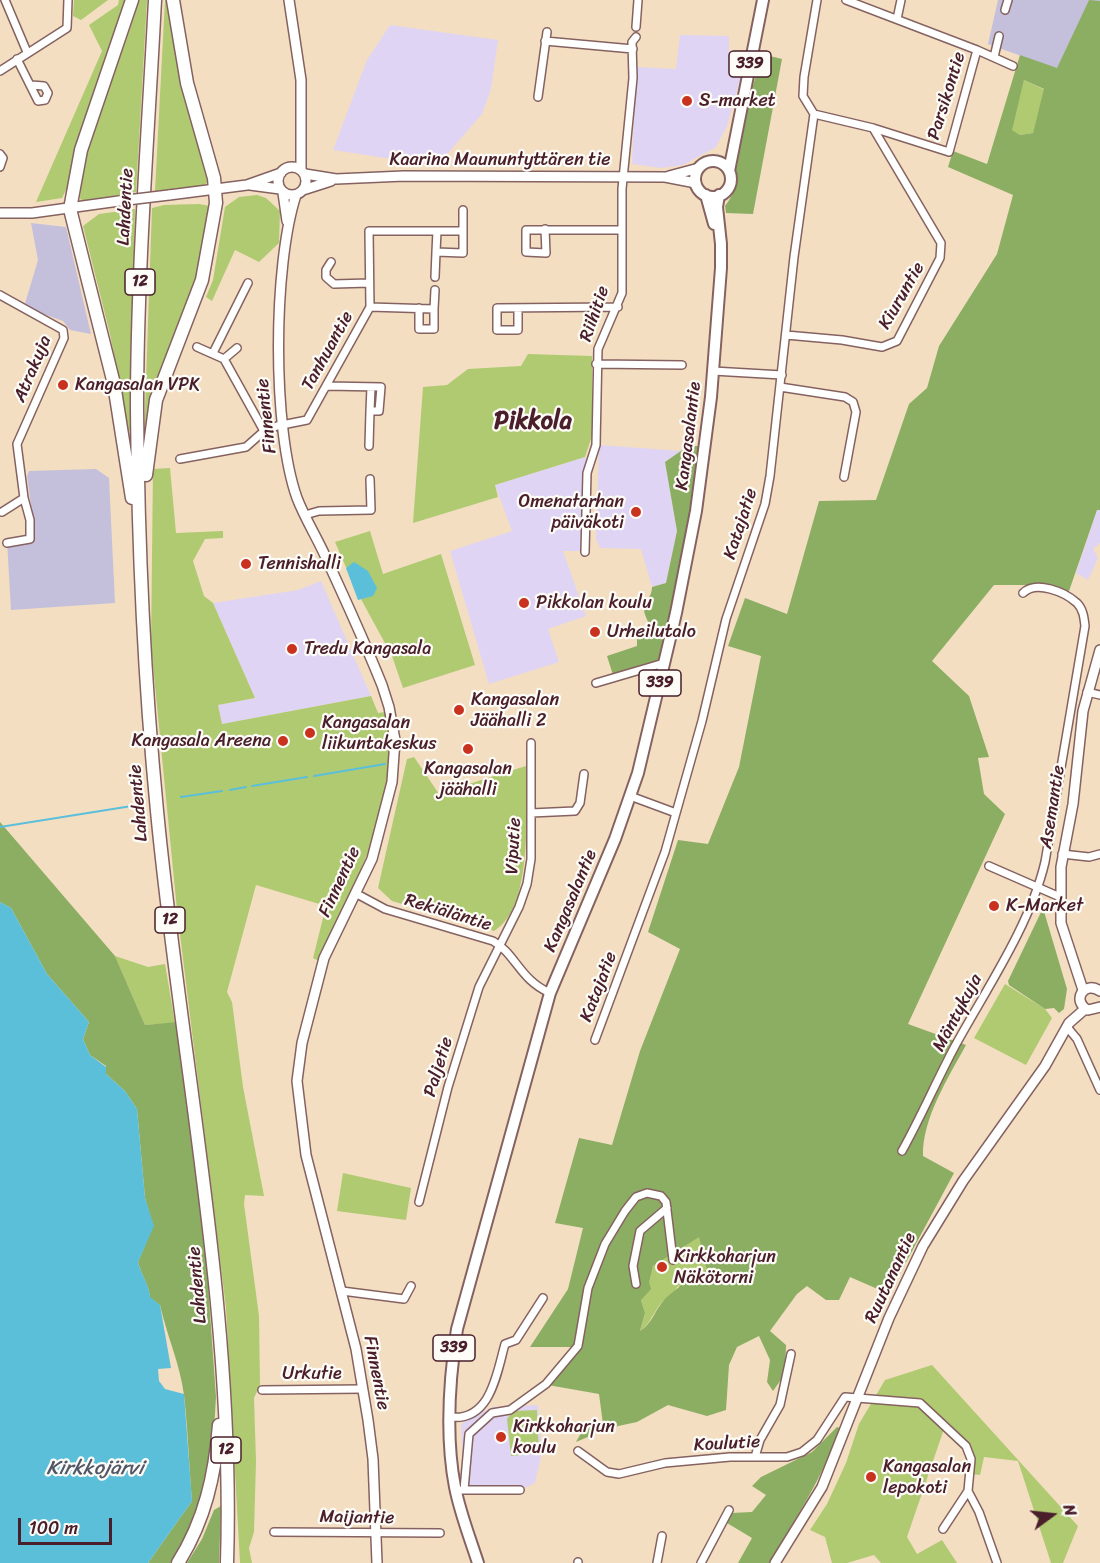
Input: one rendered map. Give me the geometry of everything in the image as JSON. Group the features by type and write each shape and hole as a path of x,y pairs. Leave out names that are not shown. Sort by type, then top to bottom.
{"highway":[{"path":"132,0 81,150 70,209 116,394 141,563"},
{"name":"Lahdentie","path":"155,0 138,329 141,563 146,680 158,823 208,1203 221,1336 227,1466 227,1563"},
{"path":"141,563 152,421 162,381 202,280 216,203 215,190 187,83 173,0"},
{"path":"178,1563 200,1520 212,1482 219,1422 221,1336"}],"main road":[{"path":"247,185 299,193 306,183 299,140 301,80 289,0"},
{"name":"339","path":"719,195 729,185 736,128 763,0"},
{"name":"339","path":"715,161 736,128"},
{"path":"0,213 32,213 70,209 247,185 281,173 290,167 299,140"},
{"path":"696,183 699,168 706,162 715,161 729,171"},
{"path":"290,167 303,172"},
{"name":"Kaarina Maununtyttären tie","path":"665,177 699,168"},
{"name":"Kaarina Maununtyttären tie","path":"303,172 336,179 404,176 665,177 696,183"},
{"path":"281,173 278,180 281,191"},
{"name":"Kaarina Maununtyttären tie","path":"299,193 336,179"},
{"name":"339","path":"696,183 706,195"},
{"name":"Finnentie","path":"281,191 287,226"},
{"name":"Finnentie","path":"299,193 287,226 283,259 279,361 284,423 293,483 305,516 375,668 389,707 395,740 392,782 372,859 324,958 302,1043 297,1081 306,1155 342,1292 363,1389 373,1460 377,1563"},
{"path":"706,195 719,195"},
{"name":"Kangasalantie","path":"706,195 722,244"},
{"name":"Kangasalantie","path":"478,1563 460,1490 450,1417 453,1362 462,1306 550,993 630,796 664,663 696,511 713,370 722,244 717,207 719,195"},
{"name":"Asemantie","path":"1092,989 1077,968 1066,945 1061,923 1060,897 1062,854 1073,804 1079,738 1087,692 1100,650"},
{"name":"Ruutanantie","path":"775,1563 822,1486 889,1318 923,1246 963,1181 1045,1066 1068,1025 1072,1008 1092,989"},
{"path":"1080,1000 1085,1009 1092,1011 1100,1007"},
{"name":"Ruutanantie","path":"1068,1025 1085,1009"}],"street":[{"path":"5,0 27,52"},
{"path":"0,71 67,28 68,0"},
{"path":"636,27 638,0"},
{"name":"Katajatie","path":"595,1040 646,906 676,813 702,722 726,619 765,504 814,114 803,96 817,0"},
{"path":"846,0 977,51"},
{"path":"897,19 902,0"},
{"path":"1005,10 1008,0"},
{"path":"538,97 547,32"},
{"path":"994,57 999,36"},
{"name":"Riihitie","path":"585,552 588,463 596,445 597,364 600,339 618,307 622,293 621,230 632,42 636,37"},
{"path":"545,41 633,49"},
{"name":"Parsikontie","path":"873,128 949,152 977,51 1013,66"},
{"path":"17,58 31,85"},
{"path":"814,114 873,128"},
{"name":"Kiuruntie","path":"786,335 842,340 882,347 897,341 940,258 941,243 873,128"},
{"path":"0,154 3,158 0,167"},
{"path":"436,252 463,253 463,210"},
{"path":"545,229 621,230"},
{"name":"Tanhuantie","path":"284,423 307,420 370,307 369,231 463,231"},
{"path":"435,277 437,231"},
{"path":"331,262 326,270 326,278 334,284 369,283"},
{"path":"213,353 248,283"},
{"path":"419,308 419,329 434,329 435,290"},
{"name":"Atrakuja","path":"0,295 63,330 64,338 17,444 24,498 30,520 30,538 7,543"},
{"path":"370,307 434,309"},
{"path":"518,308 518,330 496,330 497,308 618,307"},
{"path":"197,347 224,359 264,432"},
{"path":"224,359 237,348"},
{"path":"597,364 682,365"},
{"path":"713,370 782,375"},
{"path":"326,386 371,387 369,446"},
{"path":"780,387 845,397 853,402 856,412 844,477"},
{"path":"180,459 246,447 264,432 284,423"},
{"path":"305,516 319,511 371,510 370,479"},
{"path":"2,512 24,498"},
{"name":"Mäntykuja","path":"902,1151 932,1097 954,1048 973,1019 1039,888 1065,752 1085,626 1082,612 1076,603 1060,593 1039,587 1027,589 1023,593"},
{"path":"596,683 664,663"},
{"path":"1087,692 1100,695"},
{"name":"Viputie","path":"499,945 519,907 527,884 531,859 531,743"},
{"path":"531,813 575,811 580,804 584,774"},
{"path":"630,796 676,813"},
{"path":"1062,854 1089,857 1100,854"},
{"path":"989,866 1060,897"},
{"name":"Rekiäläntie","path":"357,894 385,909 499,945 521,974 550,993"},
{"name":"Paljetie","path":"419,1202 451,1077 479,987 499,945"},
{"path":"1068,1025 1077,1039 1100,1090"},
{"path":"520,1490 460,1490 469,1434 492,1413 510,1410 514,1404 525,1401 568,1360 578,1346 588,1288 605,1244 636,1197 647,1193 661,1196 667,1208 673,1260"},
{"path":"636,1284 633,1266 640,1231 667,1208"},
{"path":"342,1292 404,1299 411,1286"},
{"path":"450,1417 468,1415 489,1398 505,1344 516,1340 543,1298"},
{"path":"755,1457 760,1440 780,1405 791,1354"},
{"name":"Urkutie","path":"262,1390 363,1389"},
{"name":"Koulutie","path":"578,1451 608,1472 619,1474 665,1463 787,1457 802,1452 817,1440 846,1397 858,1399"},
{"path":"858,1399 910,1401 927,1407 966,1446 971,1459 968,1491 943,1529"},
{"path":"968,1491 980,1512 996,1563"},
{"path":"701,1563 729,1510"},
{"name":"Maijantie","path":"274,1532 440,1533"},
{"path":"657,1563 662,1536"}],"shaded area":[{"path":"998,0 1100,1 1089,1 1057,69 988,44"},
{"path":"390,25 498,40 491,89 482,114 437,166 333,150 367,60"},
{"path":"680,35 729,36 729,73 742,73 727,126 716,147 683,165 661,168 632,164 636,67 676,69"},
{"path":"31,223 66,227 91,334 70,330 63,321 24,307 38,260"},
{"name":"Omenatarhan päiväkoti","path":"599,445 681,451 665,462 677,531 666,583 652,587 641,549 600,548 596,539"},
{"name":"Pikkolan koulu","path":"585,457 588,463 585,551 563,551 586,616 548,629 559,662 489,684 450,551 512,531 495,485"},
{"path":"96,469 109,478 115,603 11,610 7,541 35,535 27,476 29,471"},
{"path":"1097,510 1100,510 1100,543 1093,549 1098,558 1088,580 1076,573"},
{"name":"Tredu Kangasala","path":"321,581 371,696 222,724 218,705 255,698 213,603 298,590"},
{"name":"Kirkkoharjun koulu","path":"538,1405 542,1452 535,1483 520,1490 464,1490 461,1424 492,1407"}],"green space":[{"path":"74,0 108,0 81,20 73,16"},
{"path":"119,0 125,0 69,184 62,198 36,202 102,51 89,25 118,5"},
{"path":"139,0 147,0 136,192 84,201 80,199 82,173 88,148"},
{"path":"165,0 168,0 178,72 208,179 206,184 200,186 155,191"},
{"path":"1089,0 1100,1 1100,510 1097,510 1068,594 1038,585 994,585 932,661 969,696 989,757 978,758 984,794 1005,814 908,1024 966,1045 937,1099 924,1142 923,1156 954,1173 889,1294 850,1277 839,1300 826,1300 807,1286 797,1294 770,1331 786,1345 785,1374 773,1391 767,1382 770,1360 759,1336 737,1347 729,1365 726,1410 707,1416 668,1405 637,1422 609,1428 576,1442 585,1426 603,1424 599,1394 548,1385 577,1347 530,1347 568,1289 583,1228 555,1223 579,1138 612,1145 640,1051 680,949 648,932 678,840 708,844 739,767 761,656 728,646 745,598 787,614 819,501 876,500 909,404 927,388 939,346 997,254 1013,195 948,167 953,151 987,164 1020,55 1057,68","holes":["1024,80 1044,89 1033,133 1020,135 1012,130","699,1237 707,1270 685,1277 681,1285 664,1300 648,1325 640,1331 645,1313 641,1300 651,1289 649,1282 653,1266"]},
{"path":"762,54 782,59 753,214 726,213 725,206 736,185 735,163 741,129"},
{"path":"1024,80 1045,90 1033,133 1020,135 1011,130"},
{"path":"257,195 266,198 280,211 279,243 259,262 235,250 212,301 206,297 213,280 225,207 239,197"},
{"path":"164,205 210,206 196,279 152,393 144,438 152,208"},
{"path":"135,209 132,426 129,432 110,334 83,226 99,214"},
{"path":"528,354 592,356 592,436 585,457 495,485 498,497 413,523 423,387 447,385 468,369 521,366"},
{"path":"688,446 701,446 694,512 657,665 613,675 607,656 637,646 637,634 645,633 649,628 644,609 652,587 666,583 677,531 665,462"},
{"path":"170,468 176,533 223,531 223,538 205,539 193,561 204,596 213,603 255,698 218,705 222,724 371,696 378,713 385,712 390,746 387,785 374,837 319,961 313,958 326,906 256,885 227,992 232,1002 243,1087 264,1196 245,1195 244,1204 259,1316 260,1385 254,1398 256,1461 254,1532 249,1548 252,1563 240,1563 226,1308 177,910 151,645 153,469"},
{"path":"370,531 383,574 441,554 475,665 403,688 392,656 356,590 335,542"},
{"path":"414,757 441,797 453,789 526,766 526,830 522,879 516,901 507,919 494,931 392,901 378,888 407,759"},
{"path":"0,822 115,956 145,1025 178,1022 202,1201 216,1397 214,1430 202,1504 172,1563 148,1563 192,1501 187,1421 180,1372 160,1305 150,1298 138,1262 153,1226 145,1198 137,1109 125,1091 106,1074 106,1066 90,1055 83,1039 89,1022 47,974 11,908 0,902"},
{"path":"1043,908 1067,989 1064,1009 1059,1013 1054,1008 1045,1009 1009,985 1008,981"},
{"path":"115,956 148,967 165,964 175,1023 145,1025"},
{"path":"1005,984 1045,1009 1052,1018 1026,1065 974,1038"},
{"path":"343,1173 411,1188 406,1220 337,1211"},
{"path":"699,1236 708,1270 677,1287 674,1295 663,1301 640,1331 645,1313 641,1300 653,1266"},
{"path":"932,1365 1078,1526 1063,1563 1051,1563 1018,1461 984,1457 980,1475 972,1474 966,1446 945,1426 907,1537 917,1554 942,1540 957,1563 881,1563 874,1555 847,1563 832,1563 825,1537 810,1530 827,1504 846,1463 859,1424 885,1380"},
{"path":"537,1410 539,1453 511,1456 507,1419 513,1411"},
{"path":"837,1427 840,1428 817,1480 769,1563 738,1563 752,1538 727,1523 731,1513 752,1512 766,1495 752,1486 761,1477 812,1452"},
{"path":"221,1506 219,1563 187,1563 202,1539 214,1510"}],"water":[{"path":"354,562 368,571 377,588 373,596 358,600 346,568"},
{"name":"Kirkkojärvi","path":"0,902 11,908 47,974 89,1022 83,1039 90,1055 106,1067 106,1074 125,1091 137,1109 145,1198 154,1226 138,1262 150,1297 160,1305 171,1368 158,1369 159,1381 165,1389 184,1394 192,1501 148,1563 0,1563"}],"waterway":[{"path":"314,776 385,764"},
{"path":"252,786 307,777"},
{"path":"230,790 246,787"},
{"path":"181,797 222,791"},
{"path":"0,827 138,805"}],"place":[{"name":"S-market","path":"687,101"},
{"name":"Kangasalan VPK","path":"63,385"},
{"name":"Omenatarhan päiväkoti","path":"636,512"},
{"name":"Tennishalli","path":"246,564"},
{"name":"Pikkolan koulu","path":"524,603"},
{"name":"Urheilutalo","path":"595,632"},
{"name":"Tredu Kangasala","path":"292,649"},
{"name":"Kangasalan Jäähalli 2","path":"459,710"},
{"name":"Kangasalan liikuntakeskus","path":"310,733"},
{"name":"Kangasala Areena","path":"283,741"},
{"name":"Kangasalan jäähalli","path":"468,749"},
{"name":"K-Market","path":"994,906"},
{"name":"Kirkkoharjun Näkötorni","path":"662,1267"},
{"name":"Kirkkoharjun koulu","path":"501,1437"},
{"name":"Kangasalan lepokoti","path":"871,1477"}],"district":[{"name":"Pikkola","path":"533,422"}]}
